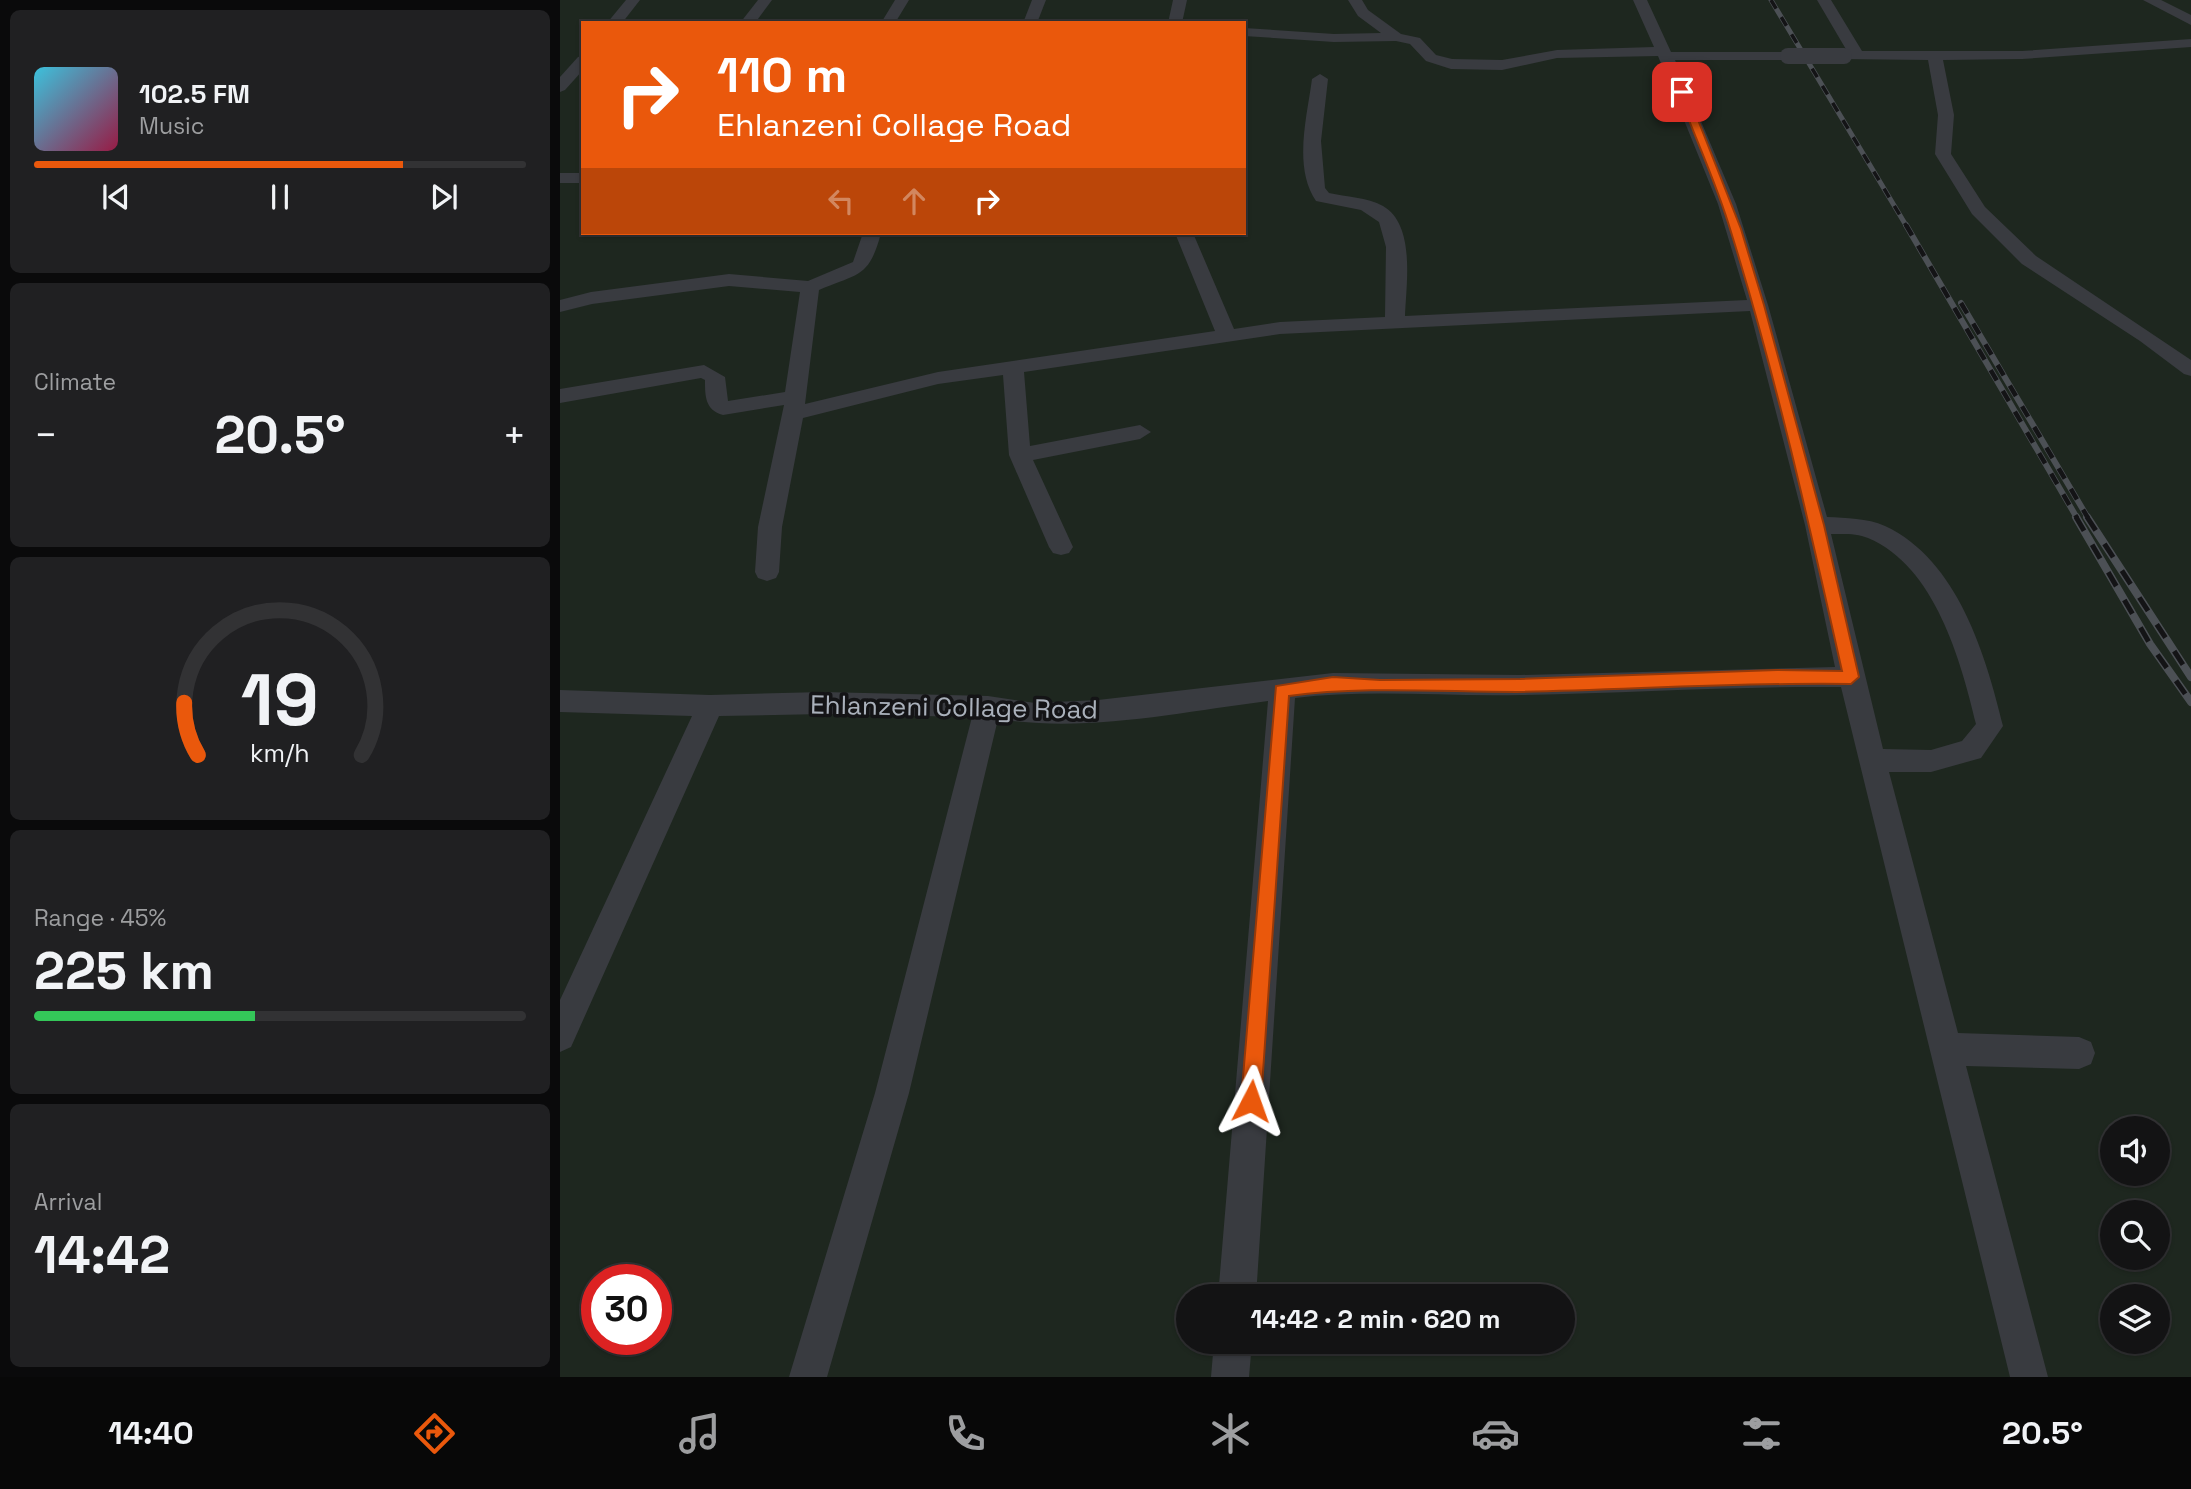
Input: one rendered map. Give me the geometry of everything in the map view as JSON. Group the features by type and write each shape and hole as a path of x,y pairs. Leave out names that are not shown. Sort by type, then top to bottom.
{"street":[{"path":"616,21 633,0"},
{"path":"749,21 765,0"},
{"path":"889,21 902,0"},
{"path":"1031,21 1039,0"},
{"path":"1176,21 1181,0"},
{"path":"1355,0 1363,13 1396,37"},
{"path":"1640,0 1665,54 1736,229 1758,305 1817,525 1851,677 2029,1377"},
{"path":"1824,0 1851,56"},
{"path":"2150,0 2191,21"},
{"path":"1246,32 1334,38 1396,37 1415,41 1432,58 1451,64 1502,65 1557,54 2022,55 2191,43"},
{"path":"1935,56 1946,115 1943,153 1978,210 2029,260 2147,337 2191,370"},
{"path":"560,88 581,62"},
{"path":"1320,79 1313,154 1314,185 1321,197 1369,207 1387,219 1395,237 1395,324"},
{"path":"560,178 581,178"},
{"path":"560,306 591,298 729,280 810,287 860,266 865,259 871,235"},
{"path":"1185,235 1226,334"},
{"path":"767,572 774,506 794,406 810,287"},
{"path":"560,396 704,371 715,377 716,401 723,408 794,406 1013,365 1280,328 1758,305"},
{"path":"1013,365 1020,454 1061,547"},
{"path":"1020,454 1140,432"},
{"path":"1817,525 1872,530 1903,549 1931,577 1955,614 1976,665 1990,726 1971,750 1931,761 1872,760"},
{"name":"Ehlanzeni Collage Road","path":"560,701 710,706 823,703 988,707 1035,714 1098,712 1333,683 1508,685 1777,676 1851,677"},
{"path":"1238,1284 1282,691"},
{"path":"560,1036 710,706"},
{"path":"808,1377 892,1093 988,707"},
{"path":"1945,1049 2079,1053"},
{"path":"1230,1377 1232,1354"}],"shaded area":[{"path":"560,0 2191,0 2191,1377 560,1377"}],"railway":[{"path":"1771,0 1907,227"},
{"path":"1906,225 2077,518"},
{"path":"1961,303 2088,518"},
{"path":"2076,517 2150,644 2191,702"},
{"path":"2087,517 2191,677"}],"route":[{"path":"1251,1101 1282,691 1333,683 1380,686 1520,685 1777,676 1851,677 1817,525 1758,305 1736,229 1682,92"}]}
